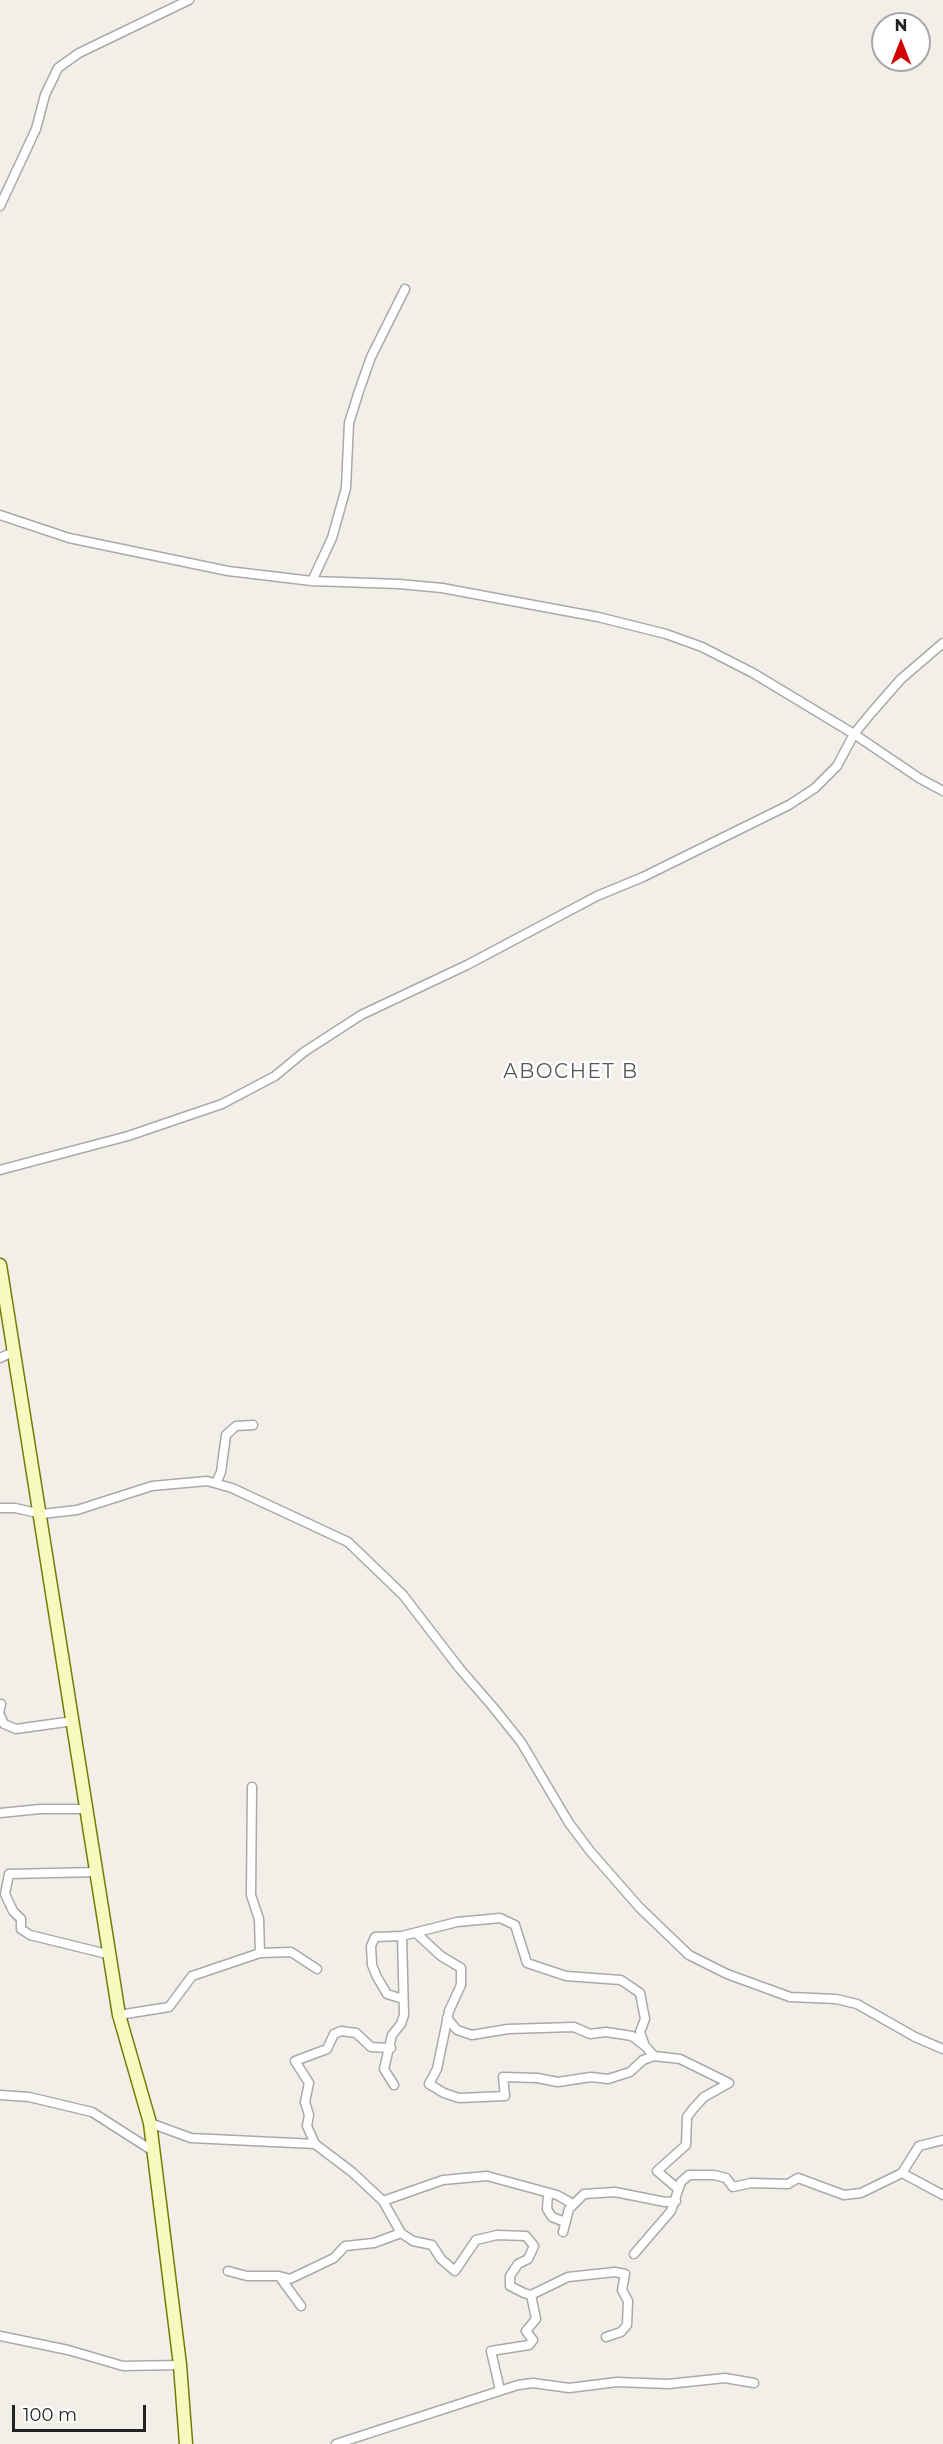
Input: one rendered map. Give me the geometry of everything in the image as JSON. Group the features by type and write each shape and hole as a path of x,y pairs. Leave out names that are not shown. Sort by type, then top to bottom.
{"main road":[{"path":"1,1274 42,1514 86,1809 120,2015 150,2123 180,2365 186,2444"}],"street":[{"path":"0,206 36,129 45,95 58,68 79,53 91,50 189,0"},
{"path":"312,581 332,538 346,488 349,423 359,391 371,357 405,290"},
{"path":"0,515 69,538 228,572 312,581 442,588 598,617 666,634 702,647 753,673 854,734 880,754 943,790"},
{"path":"0,1170 128,1136 222,1104 252,1089 361,1015 467,965 597,896 643,877 789,805 815,788 837,766 854,734 901,679 943,643"},
{"path":"0,1358 15,1351"},
{"path":"216,1483 221,1472 226,1435 236,1426 253,1425"},
{"path":"0,1508 15,1508 42,1514 77,1510 162,1484 207,1480 232,1488 348,1542 378,1569 422,1618 521,1742 569,1823 590,1851 639,1907 689,1955 727,1974 790,1997 836,1999 857,2004 915,2037 943,2049"},
{"path":"0,1709 1,1704"},
{"path":"0,1715 4,1724 16,1729 73,1721"},
{"path":"252,1787 251,1895 259,1918 260,1953"},
{"path":"0,1814 40,1809 86,1809"},
{"path":"97,1872 9,1874 5,1894 13,1911 21,1918 21,1929 30,1935 111,1955"},
{"path":"403,1999 387,1994 372,1965 371,1946 378,1936 402,1936 457,1922 500,1917 515,1925 527,1963 566,1976 621,1980 640,1994 645,2019 640,2032 645,2046"},
{"path":"416,1933 441,1956 461,1968 461,1985 447,2018 437,2069 429,2084 459,2098 505,2096 503,2077 537,2078 558,2082 591,2077 608,2079 630,2072 643,2060 654,2056 680,2059 729,2083 704,2097 693,2109 687,2117 686,2145 657,2170 677,2188"},
{"path":"394,2085 384,2068 391,2048 392,2035 401,2024 404,2015 402,1936"},
{"path":"120,2015 169,2007 192,1976 260,1953 291,1952 317,1969"},
{"path":"447,2018 457,2030 472,2035 508,2029 574,2027 590,2034 606,2032 632,2037 654,2056"},
{"path":"391,2048 371,2047 356,2033 341,2031 334,2034 327,2049 295,2061 309,2083 305,2102 309,2115 307,2126 315,2144 352,2172 383,2201 401,2233 413,2241 432,2245 441,2259 455,2271 476,2240 497,2235 526,2236 534,2246 528,2259 518,2264 510,2276 510,2286 531,2295 568,2277 615,2272 625,2274 622,2290 628,2301 627,2325 621,2332 606,2337"},
{"path":"0,2095 29,2097 92,2112 153,2151"},
{"path":"150,2123 191,2138 315,2144"},
{"path":"634,2254 655,2232 676,2201 677,2188 689,2175 702,2173 726,2178 733,2187 752,2183 788,2184 798,2178 844,2195 861,2193 903,2173 920,2146 943,2140"},
{"path":"903,2173 943,2195"},
{"path":"383,2201 443,2180 487,2176 557,2195 573,2204"},
{"path":"563,2232 573,2204 584,2194 615,2192 665,2202 676,2201"},
{"path":"548,2194 547,2209 552,2217 565,2222"},
{"path":"228,2271 247,2276 279,2276 290,2279 334,2258 345,2247 374,2243 401,2233"},
{"path":"279,2276 301,2306"},
{"path":"500,2390 491,2351 529,2345 533,2340 526,2331 536,2319 531,2295"},
{"path":"0,2336 68,2350 123,2366 180,2365"},
{"path":"336,2444 500,2390 533,2383 569,2388 594,2383 668,2384 725,2378 754,2383"}],"district":[{"name":"ABOCHET B","path":"571,1072"}]}
